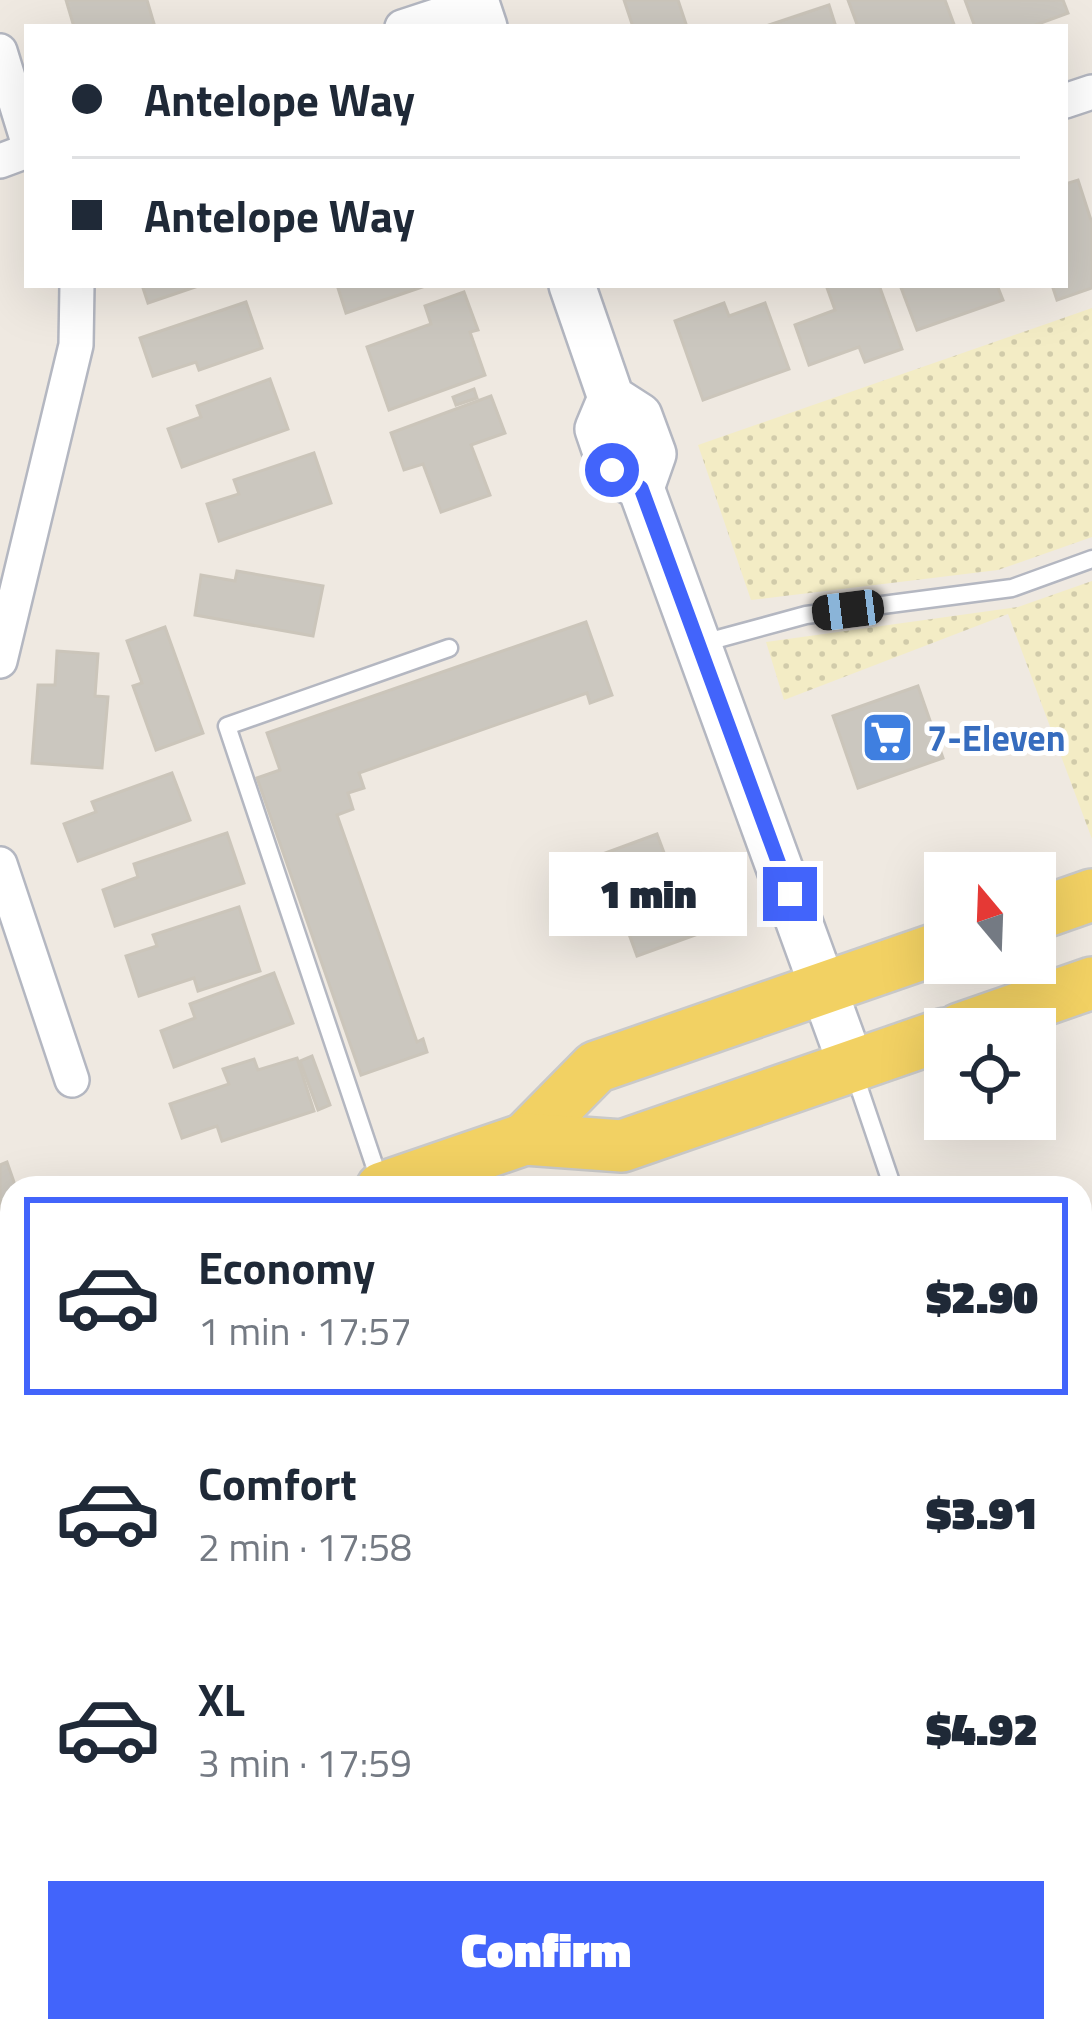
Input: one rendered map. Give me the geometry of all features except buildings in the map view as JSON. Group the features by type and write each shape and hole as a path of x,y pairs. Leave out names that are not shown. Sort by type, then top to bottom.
{"main road":[{"path":"1056,908 1092,896"},
{"path":"525,1139 596,1066 924,953"},
{"path":"1020,1008 1092,983"},
{"path":"417,1176 525,1139 622,1146 924,1041"}],"street":[{"path":"415,24 478,10"},
{"path":"0,51 24,129"},
{"path":"0,661 76,345 77,288"},
{"path":"573,288 611,398 598,429 612,470 641,488 852,1067"},
{"path":"0,863 72,1080"}],"lane":[{"path":"696,645 806,615 1012,588 1092,559"},
{"path":"378,1176 227,726 448,647"},
{"path":"852,1067 889,1176"}],"sand":[{"path":"1092,308 1092,537 998,570 751,600 698,445"},
{"path":"1092,581 1092,839 1008,614 784,700 766,642 1018,607"}],"place":[{"name":"7-Eleven","path":"888,737"}],"route":[{"path":"612,470 641,488 726,731 747,769 790,894"}]}
